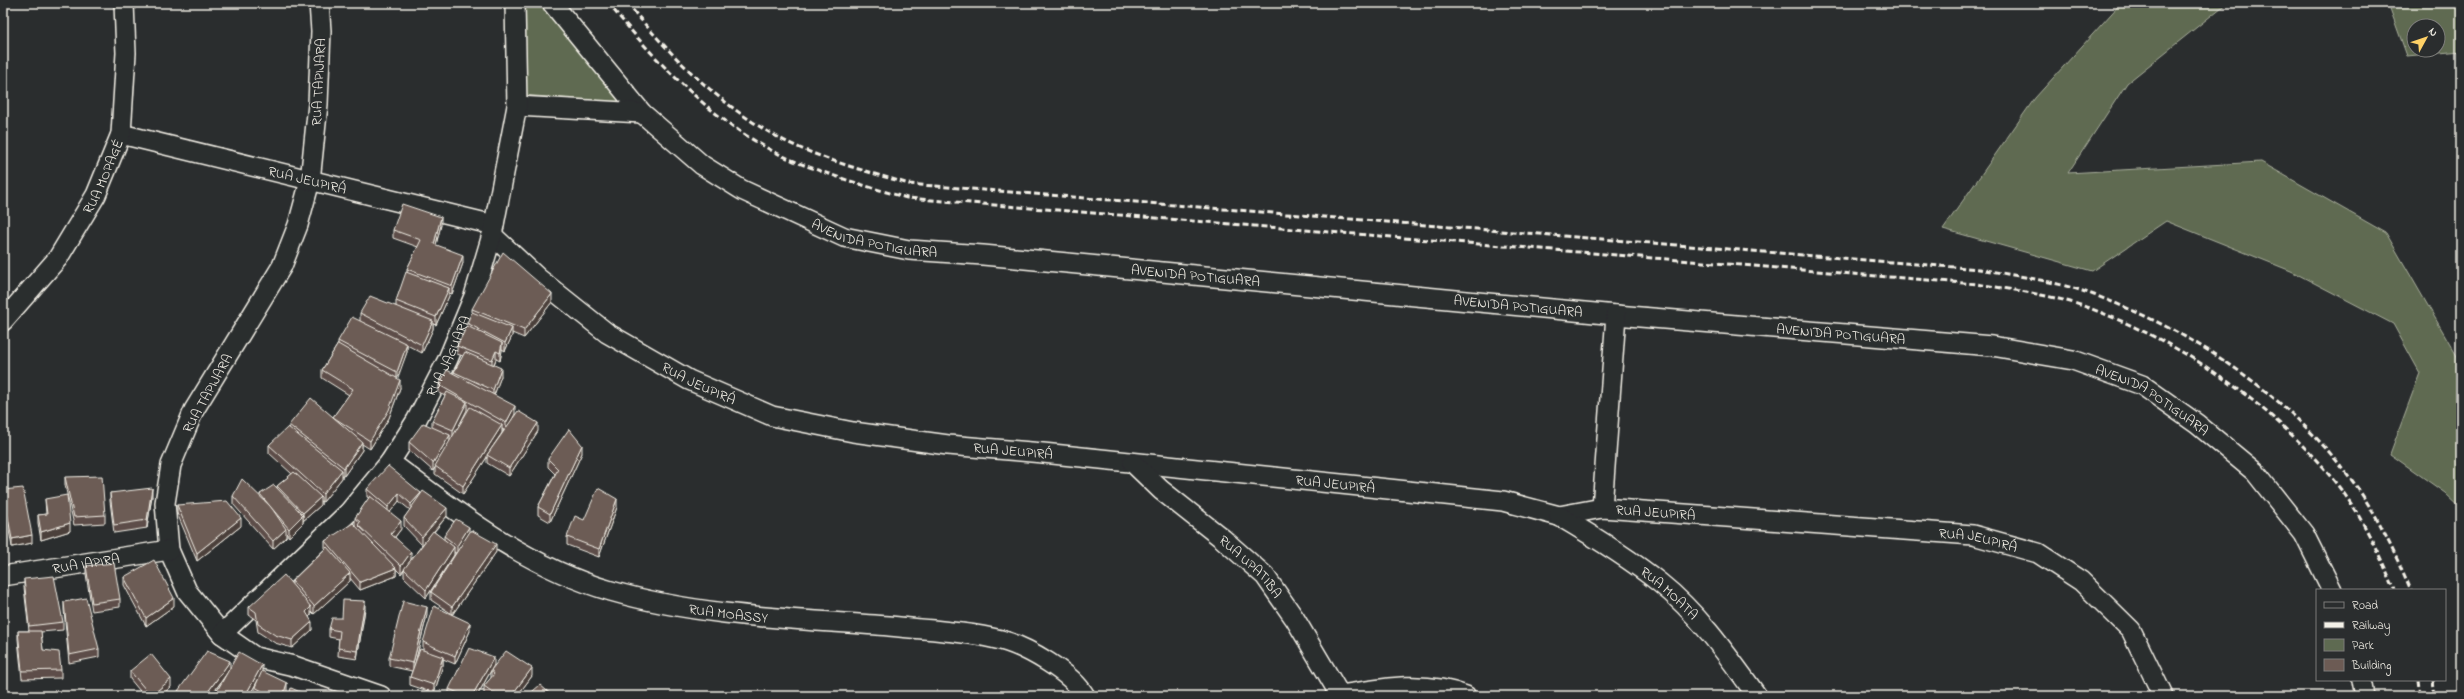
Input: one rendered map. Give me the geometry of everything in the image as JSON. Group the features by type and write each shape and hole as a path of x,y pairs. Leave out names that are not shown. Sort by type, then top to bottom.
{"street":[{"name":"RUA MOPAGÉ","path":"3,321 58,258 96,195 122,134 126,53 124,3"},
{"name":"RUA TAPIJARA","path":"319,3 321,31 318,104 310,181 298,225 282,266 194,410 171,465 165,502 169,550 187,591 222,634 254,657 294,666 381,696"},
{"name":"RUA JAGUARA","path":"222,634 349,512 390,462 416,421 448,359 474,296 493,230 517,106 516,3"},
{"name":"AVENIDA POTIGUARA","path":"552,3 642,113 702,165 736,186 844,237 909,250 991,255 1616,315 1992,346 2073,360 2142,385 2197,424 2255,472 2304,534 2332,589"},
{"path":"517,106 642,113"},
{"name":"RUA JEUPIRÁ","path":"122,134 310,181 493,230 538,278 607,333 690,380 772,416 853,432 948,446 1133,462 1503,501 1558,516 1602,508 1973,535 2038,553 2080,581 2131,630 2163,696"},
{"path":"1602,508 1616,315"},
{"name":"RUA MOASSY","path":"390,462 461,516 527,557 569,577 611,592 699,611 940,631 1003,641 1054,664 1085,696"},
{"name":"RUA UPATIBA","path":"1133,462 1161,490 1223,539 1265,576 1294,619 1337,696"},
{"name":"RUA MOATA","path":"1558,516 1587,532 1661,583 1690,610 1721,645 1757,696"},
{"name":"RUA IAPIRA","path":"3,576 169,550"},
{"path":"2361,681 2364,696"},
{"path":"1337,696 1399,686 1453,691 1466,696"}],"green space":[{"path":"521,3 541,3 623,103 523,95"},
{"path":"2121,3 2227,3 2127,83 2068,173 2261,162 2386,233 2461,363 2461,508 2445,493 2390,454 2420,373 2393,324 2291,271 2166,221 2092,271 1943,229 2035,98"},
{"path":"2388,3 2461,3 2461,51 2446,52 2446,18 2406,18 2406,53"}],"building":[{"path":"402,204 441,217 434,244 463,255 452,286 407,269 421,240 393,230"},
{"path":"503,252 552,294 524,330 472,309"},
{"path":"406,272 449,288 436,317 396,301"},
{"path":"370,296 433,321 422,345 360,313"},
{"path":"472,312 512,328 505,343 467,323"},
{"path":"352,317 407,344 397,372 338,341"},
{"path":"467,326 502,343 500,353 496,351 492,360 457,346"},
{"path":"338,344 400,380 389,410 370,441 333,417 353,389 322,370"},
{"path":"465,352 501,368 493,390 454,372"},
{"path":"447,370 515,406 506,423 439,385"},
{"path":"447,392 467,402 453,430 432,421"},
{"path":"311,398 362,442 344,468 289,425"},
{"path":"470,407 502,425 463,486 435,466"},
{"path":"518,411 538,423 509,468 487,455"},
{"path":"423,423 450,435 433,463 409,442"},
{"path":"288,427 342,470 323,494 269,445"},
{"path":"569,429 582,445 550,514 538,507 558,469 548,459"},
{"path":"388,466 421,493 411,504 399,493 388,507 367,489"},
{"path":"294,472 321,497 303,513 277,486"},
{"path":"102,476 105,515 74,517 65,477"},
{"path":"242,479 271,507 286,529 273,541 233,496"},
{"path":"274,485 303,515 289,529 260,494"},
{"path":"23,488 32,535 12,539 3,490"},
{"path":"152,488 147,520 114,525 110,493"},
{"path":"598,488 617,499 599,549 567,537 575,516 584,520"},
{"path":"423,491 447,508 422,537 404,518"},
{"path":"67,495 70,523 41,532 38,515 47,514 45,499"},
{"path":"370,496 401,521 391,534 411,552 401,566 358,525 360,522 355,518"},
{"path":"227,501 241,518 197,553 177,505"},
{"path":"456,519 469,527 457,546 444,536"},
{"path":"353,523 396,568 360,582 325,541"},
{"path":"471,530 496,544 452,607 431,592"},
{"path":"433,531 454,547 426,590 404,569"},
{"path":"327,547 350,573 314,606 292,581"},
{"path":"154,560 174,598 146,618 124,577"},
{"path":"114,563 120,599 92,603 86,566"},
{"path":"284,575 311,607 306,612 312,622 292,640 275,635 258,624 256,612 249,607"},
{"path":"54,576 63,622 29,626 24,579"},
{"path":"86,598 99,649 69,655 64,602"},
{"path":"343,600 365,601 357,651 338,648 340,631 329,629 332,618 342,618"},
{"path":"403,601 427,607 413,663 389,658"},
{"path":"434,606 470,623 455,656 423,642"},
{"path":"18,631 41,631 43,650 59,652 61,670 22,671"},
{"path":"469,648 494,657 472,696 465,696 449,689"},
{"path":"420,649 443,657 434,685 410,677"},
{"path":"207,651 230,661 205,696 186,696 178,691"},
{"path":"506,651 532,668 511,696 498,696 484,686 494,674 491,670"},
{"path":"239,652 262,665 245,696 214,696"},
{"path":"151,654 171,679 151,696 130,671"},
{"path":"262,671 287,683 283,696 259,696 262,691 255,687"},
{"path":"540,685 553,696 527,696"},
{"path":"291,688 305,694 304,696 289,696"}],"railway":[{"path":"608,3 669,72 692,93 741,132 767,148 794,161 907,198 1977,284 2033,293 2075,303 2125,323 2194,359 2257,404 2287,430 2314,458 2348,499 2370,537 2395,589"},
{"path":"627,3 664,45 705,85 751,121 775,136 800,148 854,168 909,184 1979,269 2037,279 2080,290 2131,310 2167,327 2202,347 2236,369 2268,393 2298,419 2326,448 2351,479 2369,505 2411,589"},
{"path":"2418,681 2420,696"},
{"path":"2433,681 2435,696"}]}
